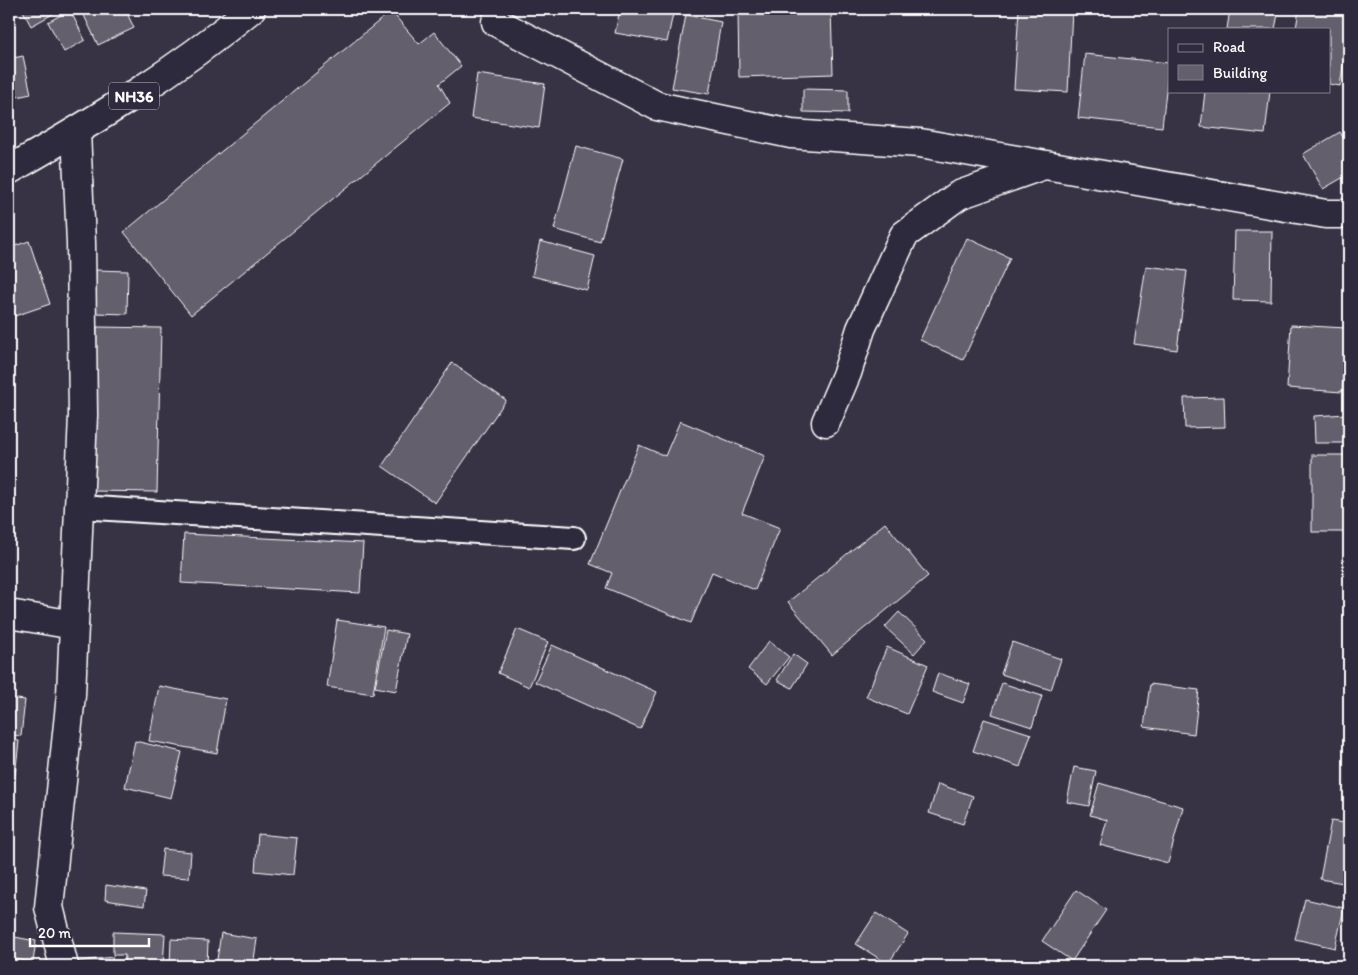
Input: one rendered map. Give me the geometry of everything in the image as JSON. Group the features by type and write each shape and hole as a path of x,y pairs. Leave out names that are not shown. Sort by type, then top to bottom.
{"main road":[{"name":"NH36","path":"9,170 76,132 138,93 192,56 251,9"},
{"path":"496,22 657,106 791,134 920,143 1326,214 1349,214"},
{"path":"64,966 49,907 71,695 84,415 81,244 76,132"},
{"path":"826,422 847,373 861,329 904,234 959,194 1045,165"},
{"path":"9,614 74,625"}],"lane":[{"path":"80,507 574,538"}],"building":[{"path":"22,9 50,9 53,14 31,26"},
{"path":"81,9 125,9 134,28 98,45"},
{"path":"620,9 674,9 667,42 615,33"},
{"path":"738,9 831,9 833,74 739,77"},
{"path":"1019,9 1072,9 1068,92 1014,89"},
{"path":"1230,9 1279,9 1275,28 1227,28"},
{"path":"1299,9 1349,9 1349,27 1340,86 1330,84 1330,28 1296,28"},
{"path":"70,10 85,40 64,52 48,22"},
{"path":"391,11 419,44 434,32 461,66 439,84 450,103 191,315 124,232"},
{"path":"686,15 721,22 709,94 672,88"},
{"path":"1085,54 1168,63 1162,127 1078,118"},
{"path":"23,56 31,94 12,98 9,83 9,59"},
{"path":"477,74 545,84 539,128 471,118"},
{"path":"803,89 848,90 848,113 803,112"},
{"path":"1205,92 1270,92 1265,134 1201,127"},
{"path":"1340,132 1349,147 1349,174 1323,189 1303,154"},
{"path":"576,146 623,159 600,242 554,229"},
{"path":"1235,231 1272,231 1271,301 1233,300"},
{"path":"967,238 1010,258 963,360 920,340"},
{"path":"29,241 50,304 9,318 9,248"},
{"path":"540,241 595,256 587,290 532,276"},
{"path":"1146,266 1187,271 1177,350 1134,344"},
{"path":"96,270 128,271 127,314 96,313"},
{"path":"1291,325 1346,328 1342,392 1287,388"},
{"path":"97,327 161,328 157,492 93,491"},
{"path":"452,363 506,400 435,503 382,466"},
{"path":"1224,397 1225,427 1185,428 1184,398"},
{"path":"1347,414 1348,443 1315,443 1314,416"},
{"path":"680,421 765,456 742,513 780,528 755,590 712,572 691,623 606,588 612,573 590,564 639,445 665,456"},
{"path":"1312,455 1349,455 1349,532 1312,532"},
{"path":"885,523 928,576 832,655 788,602"},
{"path":"184,534 363,543 360,593 181,583"},
{"path":"899,612 927,639 914,654 885,627"},
{"path":"337,620 384,627 373,694 327,687"},
{"path":"517,629 548,642 529,687 498,673"},
{"path":"386,630 407,634 396,691 375,687"},
{"path":"769,641 789,657 767,684 748,669"},
{"path":"1012,642 1061,659 1051,690 1001,674"},
{"path":"552,645 657,692 640,729 535,682"},
{"path":"887,647 928,665 907,714 866,697"},
{"path":"793,654 807,664 792,688 777,680"},
{"path":"938,673 970,684 963,703 932,692"},
{"path":"1002,683 1042,696 1032,727 992,714"},
{"path":"1150,684 1199,690 1194,734 1144,727"},
{"path":"159,686 226,699 217,753 149,741"},
{"path":"9,698 25,700 21,736 9,735"},
{"path":"984,719 1031,734 1020,767 973,751"},
{"path":"9,739 19,741 14,785 9,784"},
{"path":"135,741 182,752 171,798 125,787"},
{"path":"1074,767 1096,771 1089,806 1067,802"},
{"path":"1099,783 1183,807 1168,863 1100,845 1107,820 1090,815"},
{"path":"938,784 973,796 963,824 929,813"},
{"path":"1331,821 1349,824 1349,884 1320,879"},
{"path":"258,834 297,838 293,875 255,871"},
{"path":"163,849 191,852 189,878 160,876"},
{"path":"106,885 146,891 144,906 105,900"},
{"path":"1076,890 1106,910 1072,961 1042,941"},
{"path":"1305,899 1344,908 1335,948 1295,939"},
{"path":"876,913 908,934 888,964 856,944"},
{"path":"113,932 165,934 163,966 124,966 125,955 113,955"},
{"path":"221,933 257,939 253,966 216,966"},
{"path":"9,936 36,941 33,962 9,958"},
{"path":"171,939 208,941 207,966 170,966"},
{"path":"112,957 113,966 76,966 75,962"},
{"path":"1195,958 1239,966 1194,966"},
{"path":"9,961 33,966 9,966"}]}
